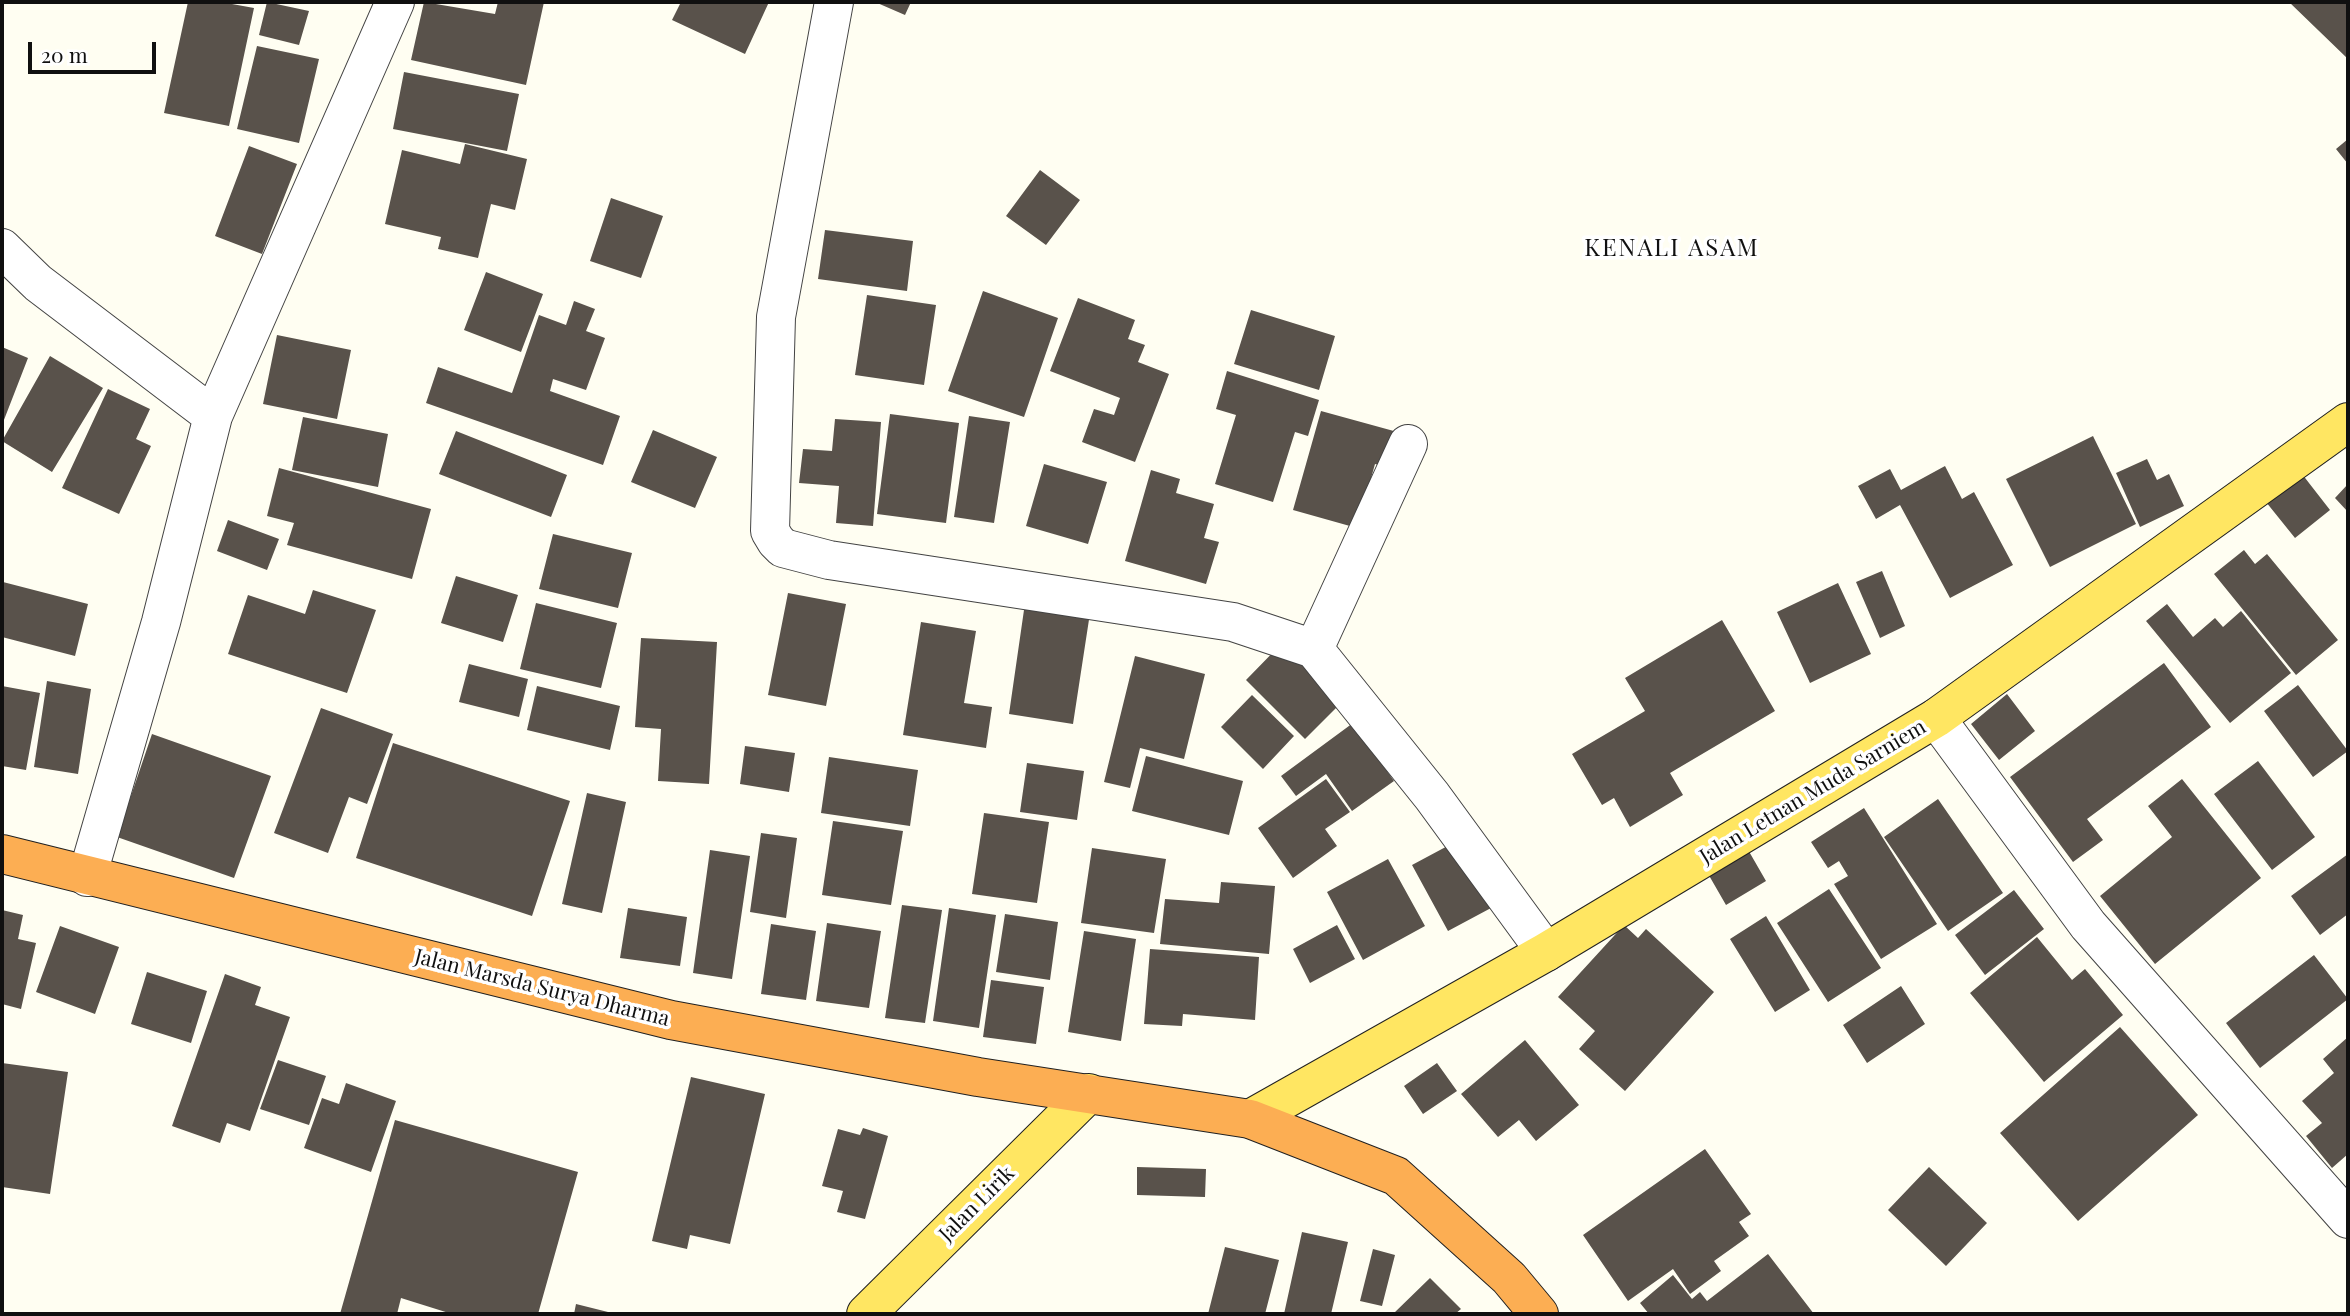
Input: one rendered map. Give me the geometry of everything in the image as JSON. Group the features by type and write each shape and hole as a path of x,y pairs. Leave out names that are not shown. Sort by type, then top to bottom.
{"highway":[{"name":"Jalan Marsda Surya Dharma","path":"2,854 671,1020 978,1077 1250,1119 1396,1176 1509,1278 1539,1314"}],"main road":[{"name":"Jalan Letnan Muda Sarniem","path":"1250,1119 1546,952 1936,718 2348,422"},
{"name":"Jalan Lirik","path":"866,1314 1088,1093"}],"street":[{"path":"87,877 161,622 213,416 396,2"},
{"path":"834,2 776,317 770,531 776,541 783,548 829,560 1233,622 1314,649 1432,796 1546,952"},
{"path":"2,248 38,282 213,416"},
{"path":"1314,649 1408,444"},
{"path":"1936,718 2088,925 2348,1219"}],"building":[{"path":"188,2 221,2 254,8 229,126 164,113"},
{"path":"267,2 309,11 299,45 259,35"},
{"path":"424,2 495,14 498,2 544,2 526,85 411,60"},
{"path":"681,2 769,2 745,54 672,20"},
{"path":"875,2 911,2 905,15"},
{"path":"2289,2 2348,2 2348,59"},
{"path":"257,46 319,59 299,143 237,129"},
{"path":"404,72 519,94 507,151 393,129"},
{"path":"2348,139 2348,164 2336,149"},
{"path":"465,144 527,159 515,210 491,204 478,258 438,249 441,237 385,224 402,150 460,164"},
{"path":"249,146 297,164 262,254 215,236"},
{"path":"1040,170 1080,200 1046,245 1006,216"},
{"path":"611,198 663,216 641,278 590,261"},
{"path":"825,230 913,241 907,291 818,279"},
{"path":"486,272 543,294 521,352 464,330"},
{"path":"983,291 1058,318 1024,417 948,391"},
{"path":"867,295 936,305 924,385 855,375"},
{"path":"1078,298 1135,320 1128,339 1145,345 1138,362 1169,374 1135,462 1082,442 1094,409 1114,415 1120,398 1050,371"},
{"path":"574,301 595,309 586,331 605,338 586,390 553,379 550,391 620,416 603,465 426,403 438,367 512,393 539,315 566,325"},
{"path":"1251,310 1335,336 1319,390 1234,364"},
{"path":"277,335 351,350 337,419 263,404"},
{"path":"2,347 28,358 2,425"},
{"path":"50,356 103,388 52,472 2,441"},
{"path":"1227,371 1319,400 1308,436 1295,432 1273,502 1215,484 1236,415 1216,409"},
{"path":"108,389 150,409 136,439 151,446 119,514 62,488"},
{"path":"1321,411 1401,433 1390,468 1375,464 1357,528 1293,510"},
{"path":"890,414 959,423 946,523 877,514"},
{"path":"969,416 1010,422 994,523 954,517"},
{"path":"303,417 388,434 378,487 292,470"},
{"path":"835,419 881,422 873,526 836,523 839,486 799,483 803,449 832,451"},
{"path":"653,430 717,457 695,508 631,482"},
{"path":"456,431 567,475 551,517 439,474"},
{"path":"2093,436 2136,524 2050,567 2006,479"},
{"path":"2147,459 2157,480 2169,474 2184,506 2140,527 2116,473"},
{"path":"1044,464 1107,482 1088,544 1026,526"},
{"path":"1945,466 1962,499 1974,492 2013,565 1950,598 1900,505 1876,519 1858,486 1890,469 1901,490"},
{"path":"279,468 431,509 412,579 287,545 294,523 267,516"},
{"path":"1151,470 1180,479 1176,493 1214,504 1204,538 1219,542 1206,584 1125,561"},
{"path":"2302,474 2330,510 2295,538 2266,502"},
{"path":"2348,484 2348,512 2335,498"},
{"path":"228,520 279,539 267,570 217,551"},
{"path":"553,534 632,553 618,608 539,589"},
{"path":"2244,550 2255,564 2267,554 2338,640 2296,675 2214,574"},
{"path":"1882,571 1905,626 1880,638 1856,582"},
{"path":"456,576 518,595 503,642 441,623"},
{"path":"3,582 88,604 75,656 2,637"},
{"path":"1838,583 1871,654 1810,683 1777,612"},
{"path":"313,590 376,610 347,693 228,654 248,595 305,614"},
{"path":"788,593 846,604 826,706 768,695"},
{"path":"536,603 617,623 601,688 520,669"},
{"path":"1025,603 1090,613 1073,724 1009,714"},
{"path":"2167,604 2193,637 2215,618 2223,627 2241,611 2291,673 2230,723 2146,621"},
{"path":"1722,620 1775,711 1670,773 1683,795 1630,827 1614,798 1602,805 1572,754 1645,711 1625,678"},
{"path":"921,622 976,631 964,703 992,707 986,748 903,735"},
{"path":"641,638 717,642 709,784 658,781 661,729 635,727"},
{"path":"1285,640 1345,699 1305,739 1246,680"},
{"path":"1135,656 1205,674 1184,759 1140,748 1130,788 1104,782"},
{"path":"2164,663 2211,727 2087,819 2103,840 2073,862 2010,777"},
{"path":"469,664 528,679 519,717 459,702"},
{"path":"47,681 91,689 78,774 34,767"},
{"path":"2298,685 2348,751 2313,777 2264,711"},
{"path":"2,686 40,693 26,770 2,766"},
{"path":"537,686 620,706 610,750 527,730"},
{"path":"2007,694 2035,731 1999,760 1971,724"},
{"path":"1252,695 1294,736 1263,769 1221,727"},
{"path":"321,708 393,734 367,804 349,797 328,853 274,833"},
{"path":"1353,723 1394,781 1352,811 1326,774 1296,796 1281,776"},
{"path":"152,734 271,776 234,878 117,837"},
{"path":"393,743 570,801 532,916 356,858"},
{"path":"745,746 795,753 789,792 740,784"},
{"path":"1146,756 1243,781 1229,835 1132,811"},
{"path":"829,757 918,770 910,826 821,813"},
{"path":"2258,761 2315,837 2272,870 2214,794"},
{"path":"1027,763 1084,771 1077,820 1020,812"},
{"path":"1326,779 1350,812 1325,829 1337,846 1293,878 1258,828"},
{"path":"2182,779 2261,878 2155,964 2100,896 2172,837 2148,806"},
{"path":"587,793 626,802 602,913 562,904"},
{"path":"1938,799 2003,893 1948,931 1884,837"},
{"path":"1864,808 1937,924 1881,959 1834,884 1848,876 1839,861 1828,868 1811,842"},
{"path":"984,813 1049,822 1037,903 972,894"},
{"path":"833,821 903,831 891,905 822,895"},
{"path":"761,833 797,838 786,918 750,912"},
{"path":"1455,842 1491,908 1448,931 1412,865"},
{"path":"1092,848 1166,859 1154,933 1081,923"},
{"path":"1747,848 1766,881 1726,905 1707,872"},
{"path":"710,850 750,856 732,979 693,973"},
{"path":"2348,854 2348,914 2320,935 2291,896"},
{"path":"1388,859 1425,926 1363,960 1327,892"},
{"path":"1221,882 1275,886 1269,954 1160,944 1165,899 1219,903"},
{"path":"1829,889 1881,968 1828,1002 1777,923"},
{"path":"2014,890 2044,929 1985,975 1955,935"},
{"path":"902,905 942,910 925,1023 885,1018"},
{"path":"628,908 687,917 680,966 620,958"},
{"path":"949,908 996,915 979,1028 933,1021"},
{"path":"2,910 23,915 18,939 36,943 21,1009 2,1004"},
{"path":"1005,914 1058,922 1050,980 996,972"},
{"path":"1766,916 1810,990 1775,1012 1730,939"},
{"path":"827,923 881,931 869,1008 816,1001"},
{"path":"771,924 816,931 806,1000 761,994"},
{"path":"1337,925 1355,959 1310,983 1293,949"},
{"path":"1624,925 1638,938 1646,929 1714,992 1625,1091 1579,1049 1595,1031 1558,997"},
{"path":"60,926 119,947 95,1014 36,992"},
{"path":"1084,931 1136,939 1121,1041 1068,1032"},
{"path":"2037,937 2072,980 2085,969 2123,1015 2044,1082 1970,993"},
{"path":"1150,949 1259,957 1255,1020 1183,1014 1182,1026 1144,1024"},
{"path":"2314,955 2348,999 2260,1068 2226,1023"},
{"path":"147,972 207,991 191,1043 131,1024"},
{"path":"225,974 261,987 255,1005 290,1017 250,1131 227,1123 220,1143 172,1126"},
{"path":"991,980 1044,987 1036,1044 983,1037"},
{"path":"1901,986 1925,1024 1867,1063 1843,1025"},
{"path":"2120,1027 2198,1115 2078,1221 2000,1133"},
{"path":"2348,1037 2348,1154 2332,1168 2306,1136 2322,1123 2302,1101 2334,1073 2323,1059"},
{"path":"1525,1040 1579,1105 1536,1141 1519,1120 1498,1137 1461,1094"},
{"path":"278,1060 326,1076 309,1125 260,1109"},
{"path":"2,1063 68,1072 50,1194 2,1187"},
{"path":"1437,1063 1457,1091 1423,1114 1404,1086"},
{"path":"691,1077 765,1094 730,1244 690,1235 687,1249 652,1241"},
{"path":"346,1083 396,1101 371,1172 304,1148 322,1098 339,1104"},
{"path":"395,1120 578,1172 538,1314 452,1314 401,1298 397,1314 340,1314"},
{"path":"863,1128 888,1136 865,1219 837,1212 843,1191 822,1186 838,1129 860,1135"},
{"path":"1705,1149 1751,1214 1739,1222 1749,1236 1714,1261 1721,1271 1690,1294 1673,1269 1628,1301 1583,1235"},
{"path":"1137,1167 1206,1169 1205,1197 1137,1195"},
{"path":"1929,1167 1987,1223 1946,1266 1888,1210"},
{"path":"1302,1232 1348,1242 1331,1314 1284,1314"},
{"path":"1225,1247 1279,1260 1265,1314 1208,1314"},
{"path":"1373,1249 1395,1255 1382,1306 1360,1301"},
{"path":"1768,1254 1814,1314 1649,1314 1640,1303 1673,1275 1692,1299 1700,1292 1707,1301"},
{"path":"1430,1278 1461,1309 1455,1314 1393,1314"},
{"path":"576,1304 612,1313 612,1314 574,1314"}],"district":[{"name":"KENALI ASAM","path":"1672,249"}]}
